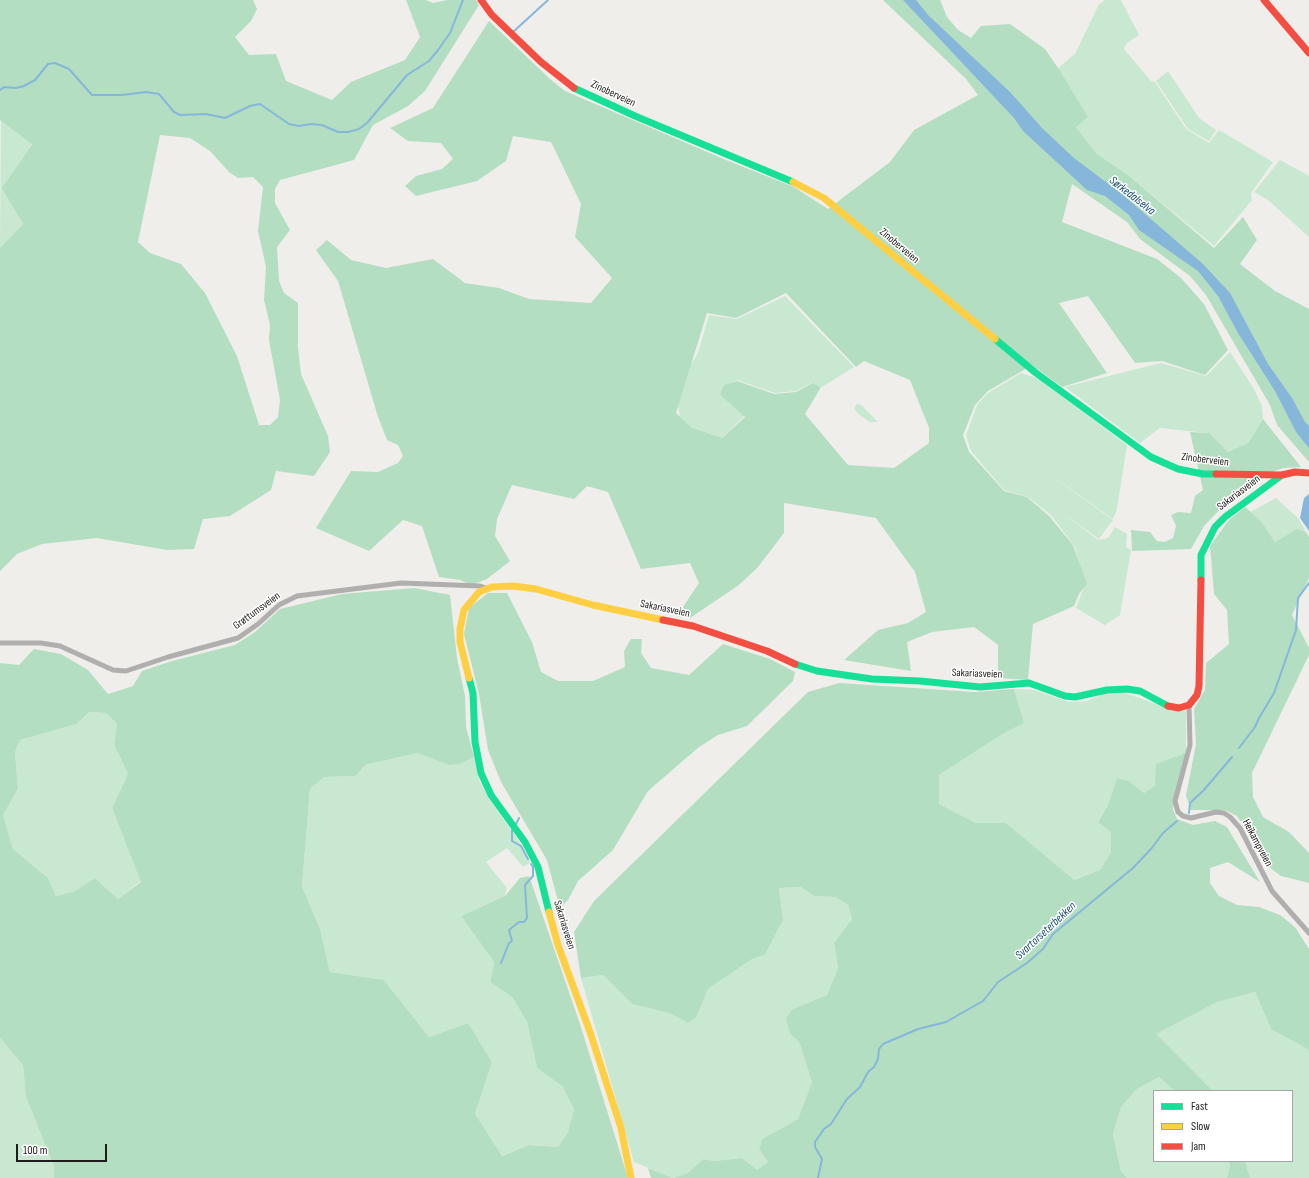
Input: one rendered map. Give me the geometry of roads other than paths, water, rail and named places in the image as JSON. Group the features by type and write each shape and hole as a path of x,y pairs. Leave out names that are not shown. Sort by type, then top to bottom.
{"street":[{"name":"Zinoberveien","path":"481,0 492,15 536,58 574,88 635,116 801,185 824,198 1036,372 1151,456 1178,469 1203,474 1282,475 1296,472 1309,473"},
{"path":"1264,0 1309,53"},
{"name":"Sakariasveien","path":"631,1178 621,1128 586,1021 558,945 538,867 525,842 488,790 478,764 475,742 474,700 460,642 462,616 466,606 474,597 486,588 505,586 536,589 593,605 693,626 767,651 799,666 817,671 872,679 920,681 980,687 1029,684 1065,696 1075,697 1107,690 1127,689 1140,691 1173,708 1189,705 1197,694 1200,680 1201,555 1210,535 1225,516 1282,475"},
{"name":"Grøttumsveien","path":"0,642 42,643 60,646 113,670 126,672 168,657 238,638 279,605 297,596 401,583 480,586 486,588"},
{"name":"Heikampveien","path":"1189,705 1190,745 1175,801 1177,809 1181,815 1191,818 1216,812 1224,813 1230,817 1240,828 1269,886 1309,933"}],"water":[{"path":"903,0 916,0 928,15 1010,92 1043,129 1074,158 1123,195 1203,264 1230,293 1268,364 1292,398 1305,422 1309,426 1309,448 1296,432 1275,391 1238,333 1218,296 1198,271 1139,230 1129,215 1105,196 1087,190 1023,131 1014,118"},
{"path":"1309,494 1309,531 1300,518 1304,498"}],"waterway":[{"path":"0,90 4,87 16,88 24,86 35,80 48,64 55,63 69,69 92,95 122,95 146,92 159,94 174,112 180,115 206,114 225,118 250,106 260,104 289,124 299,126 311,124 322,125 338,132 348,132 359,129 367,123 407,75 429,61 450,33 463,0"},
{"path":"513,32 548,0"},
{"name":"Svartorseterbekken","path":"1239,748 1255,727 1274,693 1296,630 1298,598 1309,583"},
{"name":"Svartorseterbekken","path":"1189,813 1190,803 1203,791 1232,757"},
{"path":"516,824 519,818"},
{"name":"Svartorseterbekken","path":"818,1178 822,1159 815,1147 815,1142 824,1129 831,1124 847,1099 860,1087 868,1072 874,1067 878,1059 879,1049 883,1044 918,1029 946,1022 983,1001 998,982 1027,963 1043,949 1053,934 1133,868 1151,849 1163,833 1177,821"},
{"path":"512,830 512,841 521,846 528,859"},
{"path":"501,963 509,943 512,941 509,930 519,922 524,922 527,918 525,885 533,876 533,867 531,864"}],"water label":[{"name":"Sørkedalselva","path":"1132,196"}]}
